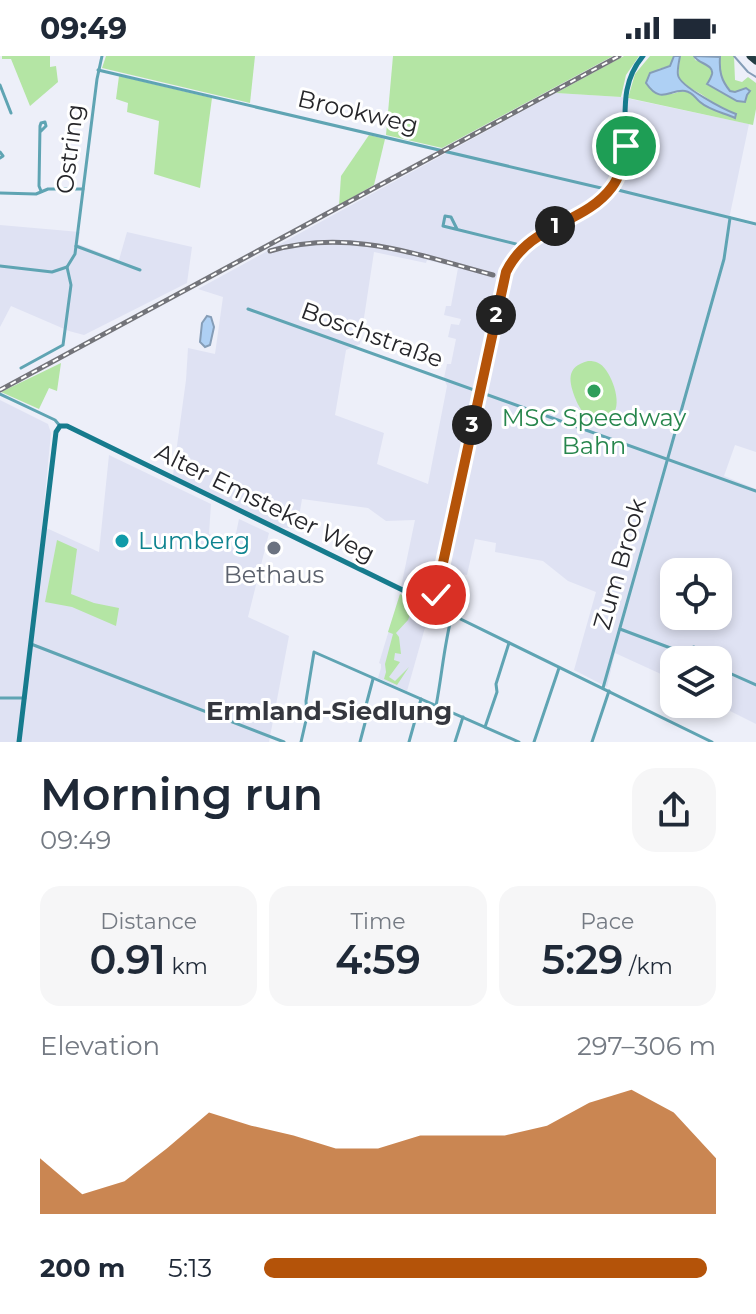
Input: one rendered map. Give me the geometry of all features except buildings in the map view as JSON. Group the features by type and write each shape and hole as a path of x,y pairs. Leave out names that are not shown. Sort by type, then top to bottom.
{"highway":[{"path":"750,56 756,61"}],"street":[{"name":"Ostring","path":"21,368 63,345 71,285 67,267 75,254 102,56"},
{"path":"431,601 436,595 501,288 512,259 536,237 589,207 613,186 626,146 626,90 633,69 643,56"},
{"name":"Brookweg","path":"98,70 543,173 608,192"},
{"path":"0,85 11,113"},
{"path":"40,132 41,191"},
{"path":"0,152 3,156 0,158"},
{"path":"613,186 618,190 756,224"},
{"path":"0,193 36,194 48,189 83,189"},
{"name":"Zum Brook","path":"603,688 724,259 730,218"},
{"path":"457,229 516,244 520,249"},
{"path":"76,246 140,270"},
{"path":"0,266 43,272 67,267"},
{"name":"Boschstraße","path":"248,309 756,491"},
{"path":"0,394 55,420 60,426 56,432 19,742"},
{"name":"Alter Emsteker Weg","path":"60,426 67,426 363,572 431,601 438,608 710,742"},
{"path":"436,706 452,615"},
{"path":"620,629 665,646"},
{"path":"485,727 510,643"},
{"path":"31,644 283,742"},
{"path":"301,742 314,652 519,742"},
{"path":"534,742 559,668"},
{"path":"732,674 756,685"},
{"path":"360,742 373,678"},
{"path":"592,742 609,691"},
{"path":"0,698 25,698"},
{"path":"409,742 421,699"},
{"path":"455,742 463,717"}],"shaded area":[{"path":"556,93 621,97 749,124 729,219 756,226 756,452 735,445 724,476 756,489 756,724 732,712 732,646 660,646 660,674 615,653 607,687 574,670 596,592 568,581 543,561 495,552 496,543 475,539 467,575 446,571 459,505 454,503 434,594 425,599 401,587 415,520 386,521 368,508 302,499 297,529 275,527 173,475 188,348 215,354 223,297 198,289","holes":["374,252 426,263 427,260 458,268 451,306 446,306 444,315 461,319 459,325 451,324 448,337 456,339 451,364 447,364 444,378 447,386 428,484 377,464 384,433 335,415 346,350 360,344"]},
{"path":"0,225 80,232 78,244 119,260 127,232 192,247 187,283 84,335 11,306 0,327"},
{"path":"0,400 48,424 51,433 42,526 99,552 109,455 211,504 209,534 234,543 239,519 269,533 248,617 289,636 269,742 0,742"},
{"path":"400,594 430,610 407,691 378,678 379,663"}],"green space":[{"path":"2,56 50,56 50,67 56,66 58,82 30,106 11,59 2,59"},
{"path":"106,56 255,56 250,103 102,68"},
{"path":"393,56 613,56 442,148 386,135"},
{"path":"624,56 639,56 626,75 621,97 556,93"},
{"path":"650,56 674,56 670,66 658,69 672,94 682,91 691,93 706,106 734,117 678,78 680,56 694,56 695,60 712,69 708,85 737,101 746,88 730,91 723,78 719,56 734,56 735,80 742,82 748,77 756,83 753,125 628,98 635,74"},
{"path":"119,76 212,98 200,188 154,174 159,121 127,112 128,103 116,99"},
{"path":"369,135 385,139 374,185 339,205 341,176"},
{"name":"MSC Speedway Bahn","path":"588,361 597,362 604,368 612,380 616,395 616,409 602,422 591,419 582,411 572,387 572,371"},
{"path":"61,363 57,391 49,388 39,409 1,392"},
{"path":"57,540 77,549 71,594 119,608 116,626 72,607 45,602"},
{"path":"400,594 408,599 405,609 411,612 396,633 401,654 395,653 394,660 400,662 389,677 395,681 409,667 397,685 384,679 393,634 388,632"}],"water":[{"path":"674,56 680,56 680,80 703,97 736,114 735,118 708,107 688,92 661,95 651,90 646,83 650,73 670,66"},
{"path":"694,56 720,57 721,75 730,91 746,88 750,91 745,102 737,101 707,84 712,71"},
{"path":"207,316 211,317 214,327 210,345 205,347 200,342 202,323"}],"waterway":[{"path":"734,56 756,77"}],"railway":[{"path":"0,390 619,56"},
{"path":"270,251 327,242 355,243 410,253 493,275"}],"place":[{"name":"MSC Speedway Bahn","path":"594,391"},
{"name":"Lumberg","path":"122,541"},
{"name":"Bethaus","path":"274,548"}],"district":[{"name":"Ermland-Siedlung","path":"329,711"}],"route":[{"path":"436,595 506,272 520,249 608,192 621,168 626,146"}]}
